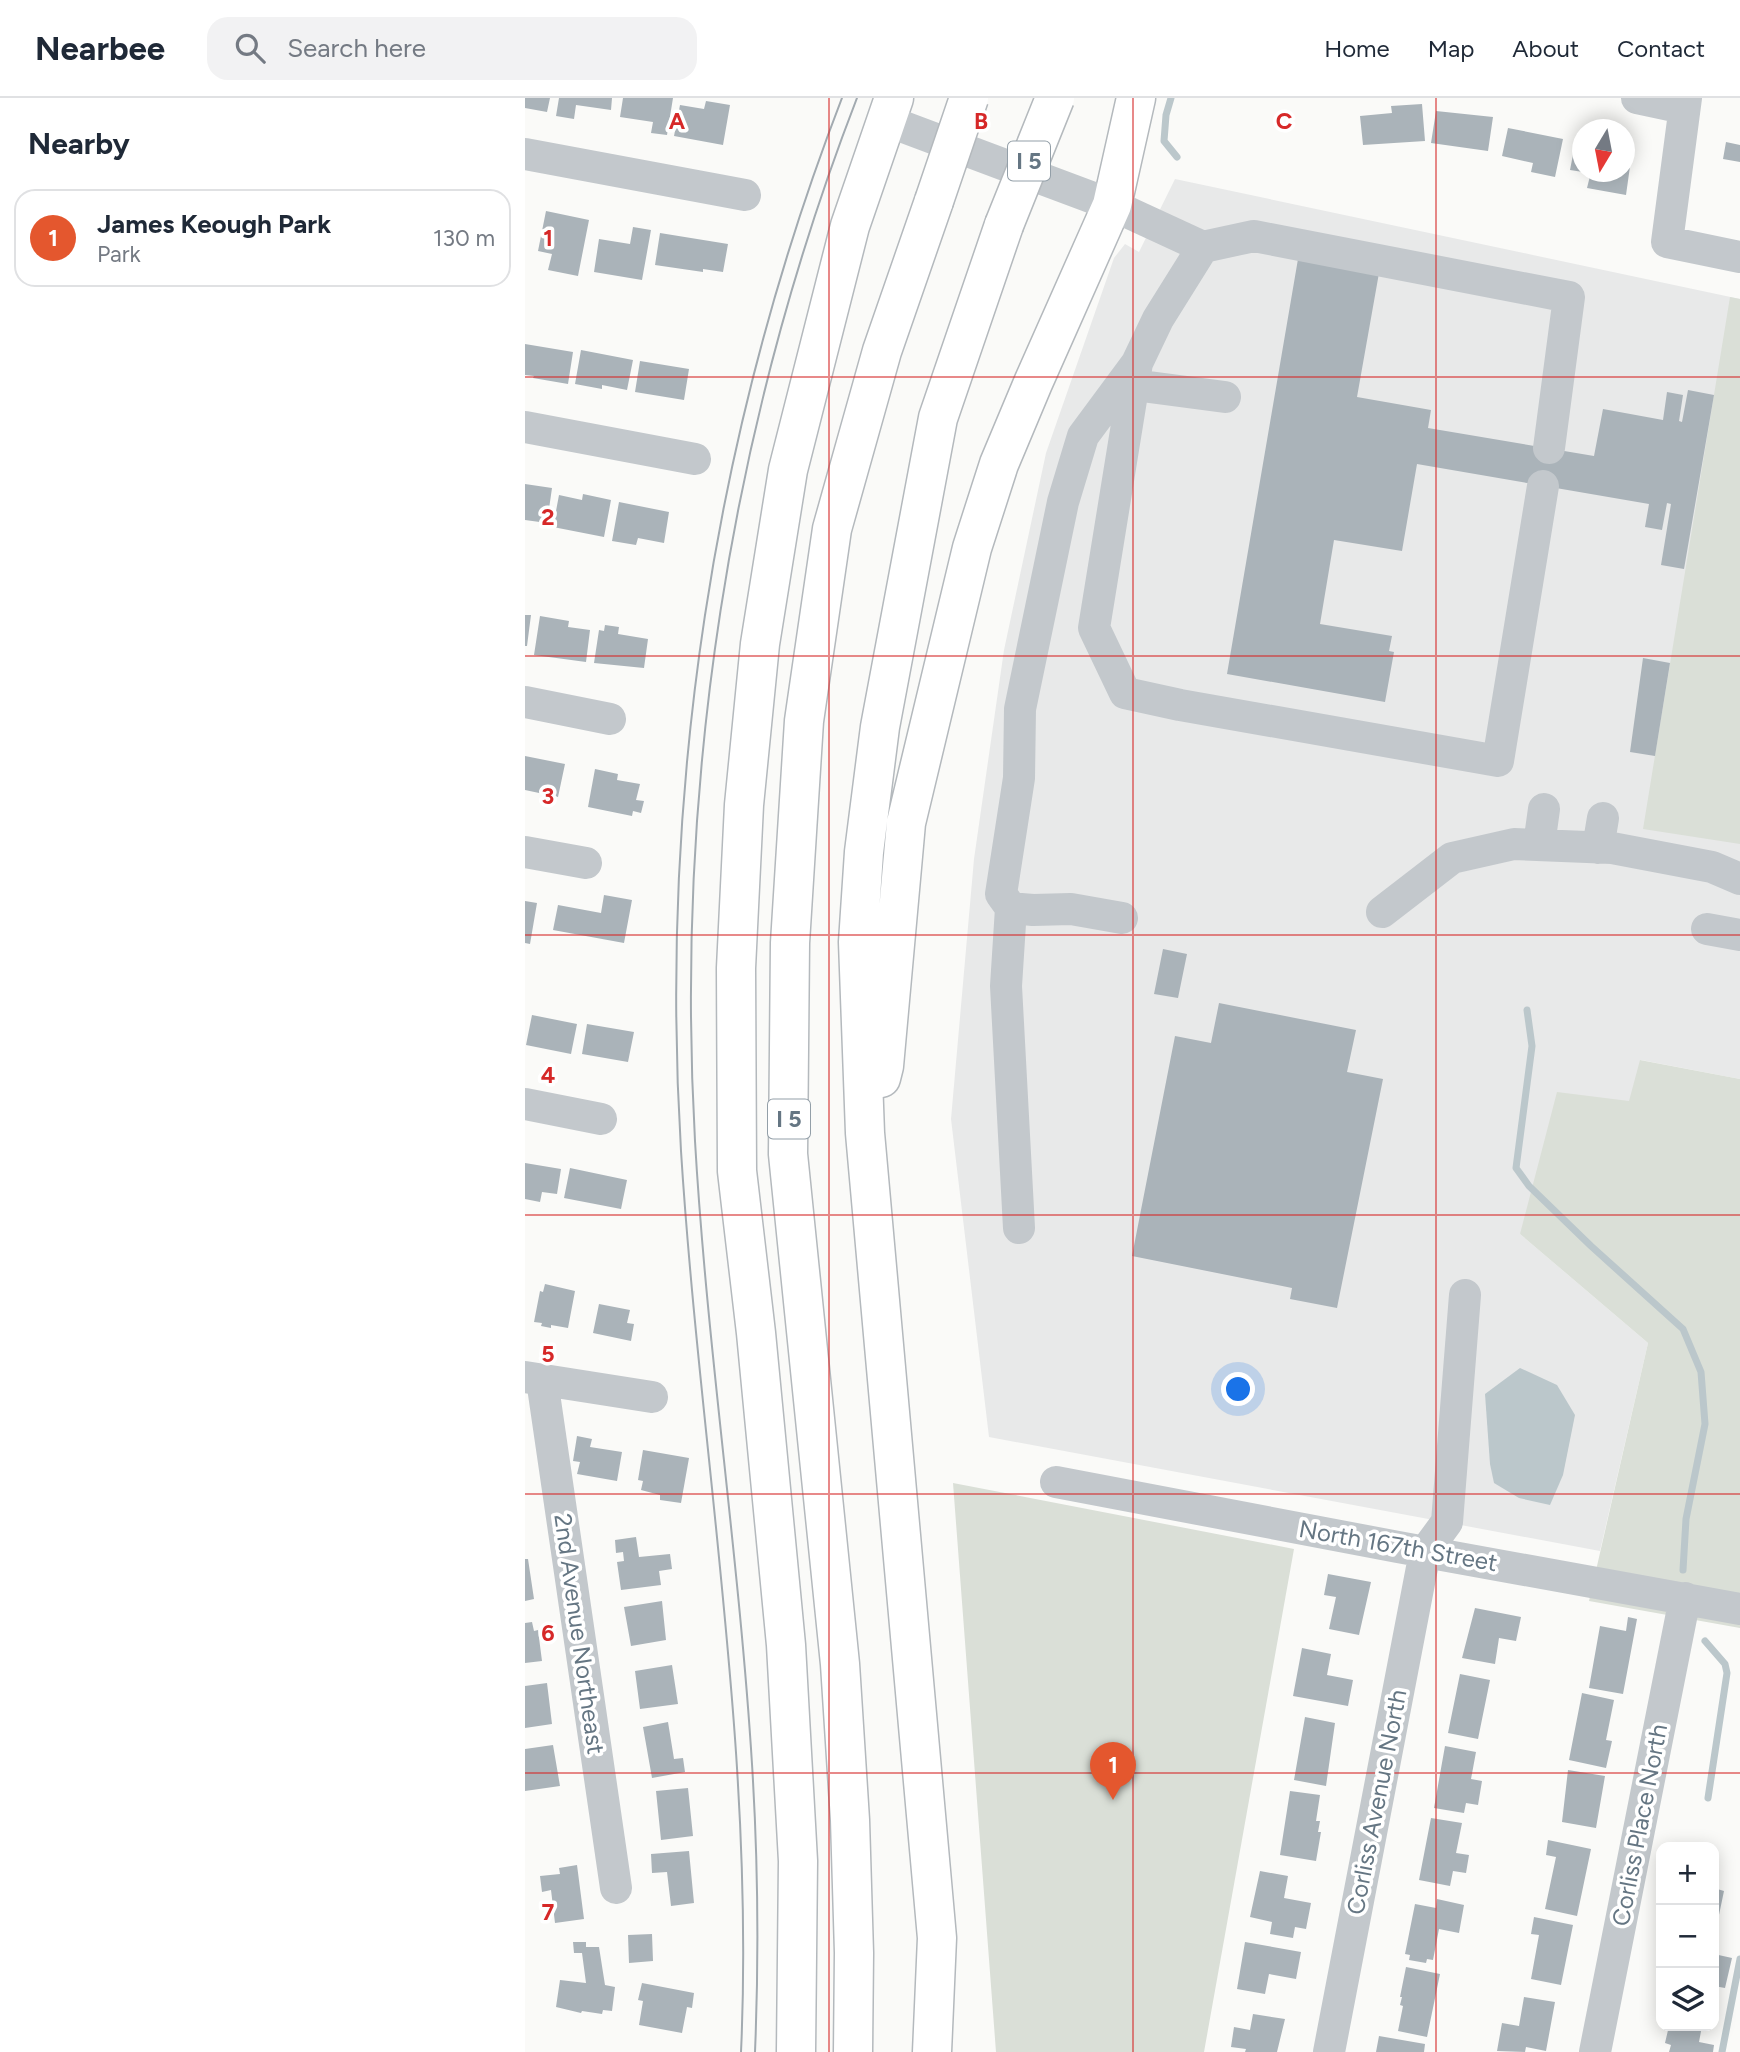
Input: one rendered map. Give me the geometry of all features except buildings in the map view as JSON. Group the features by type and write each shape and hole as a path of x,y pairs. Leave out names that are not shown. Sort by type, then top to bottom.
{"highway":[{"name":"I 5","path":"853,2052 851,1833 840,1664 788,1154 790,943 804,720 832,529 882,351 969,98"},
{"name":"I 5","path":"932,2052 936,1938 865,1133 858,942 864,852 880,727 939,418 1004,225 1055,98"},
{"path":"865,1133 884,1066 906,823 972,548 999,464 1112,205 1136,98"},
{"path":"796,2052 798,1861 786,1645 756,1333 737,1171 736,968 744,805 760,644 788,470 850,226 890,109"}],"street":[{"path":"1637,98 1685,103 1667,243 1740,257"},
{"path":"890,109 1203,247 1254,236 1569,297 1549,448"},
{"path":"525,154 745,195"},
{"path":"1203,247 1158,319 1135,374 1094,628 1125,693 1498,761 1543,486"},
{"path":"1135,374 1225,397"},
{"path":"1019,1228 1006,986 1011,908 1001,894 1019,778 1020,709 1063,502 1083,436 1135,374"},
{"path":"525,427 695,459"},
{"path":"525,702 610,719"},
{"path":"1539,845 1544,809"},
{"path":"1382,912 1452,858 1514,844 1539,845 1600,833 1712,867 1740,879"},
{"path":"525,852 586,863"},
{"path":"1011,908 1071,909 1122,918"},
{"path":"1707,929 1740,935"},
{"path":"525,1104 601,1119"},
{"path":"1412,1550 1447,1522 1465,1295"},
{"path":"534,1378 652,1397"},
{"name":"2nd Avenue Northeast","path":"534,1378 616,1888"},
{"name":"North 167th Street","path":"1056,1482 1740,1609"},
{"name":"Corliss Avenue North","path":"1329,2052 1412,1550"},
{"name":"Corliss Place North","path":"1595,2052 1685,1598"}],"shaded area":[{"path":"1175,179 1740,299 1740,1079 1641,1060 1630,1101 1520,1234 1648,1343 1600,1551 989,1437 951,1119 974,859 1004,650 1046,453 1114,258 1125,244 1139,252"},
{"path":"1730,297 1740,299 1740,844 1643,829"},
{"path":"1640,1060 1740,1079 1740,1628 1589,1601 1648,1343 1520,1234 1557,1092 1629,1101"},
{"path":"1520,1368 1557,1385 1575,1415 1563,1475 1550,1505 1519,1498 1494,1483 1485,1394"},
{"path":"953,1483 1294,1549 1204,2052 996,2052"}],"waterway":[{"path":"1171,98 1166,115 1164,141 1177,157"},
{"path":"1527,1010 1532,1046 1516,1168 1529,1186 1591,1246 1683,1329 1701,1372 1705,1424 1686,1519 1683,1570"},
{"path":"1705,1641 1725,1664 1727,1673 1708,1798"},
{"path":"1722,2052 1740,1959"}],"tram line":[{"path":"741,2052 743,1939 733,1713 681,1151 676,1017 679,883 688,749 705,616 729,484 759,353 797,224 842,98"},
{"path":"755,2052 757,1908 752,1764 707,1297 695,1141 691,1008 694,875 704,743 721,611 744,480 775,351 812,223 857,98"}],"place":[{"name":"James Keough Park","path":"1113,1800"}]}
